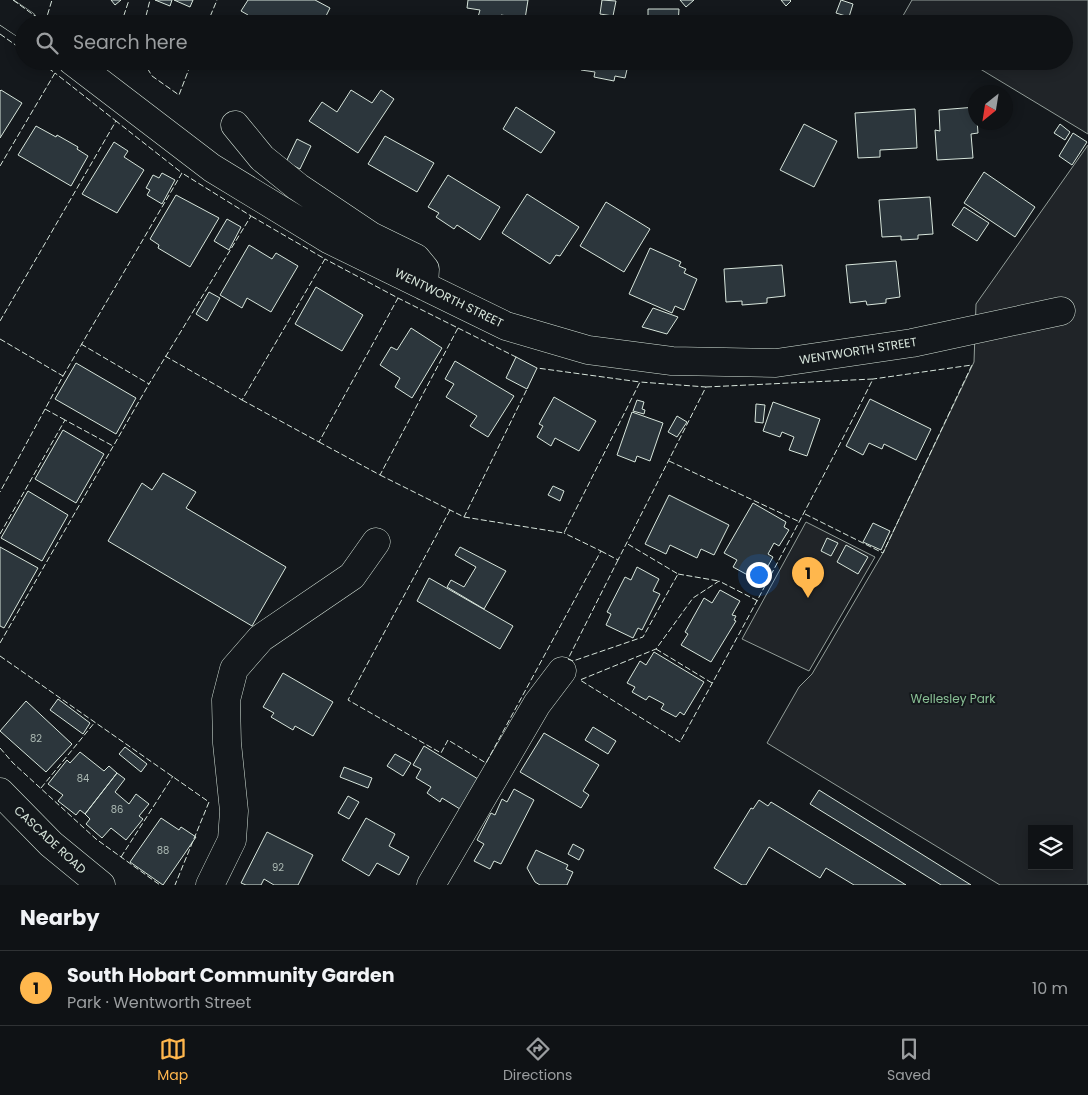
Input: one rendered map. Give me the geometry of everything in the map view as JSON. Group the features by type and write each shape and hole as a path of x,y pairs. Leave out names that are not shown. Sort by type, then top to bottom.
{"street":[{"path":"0,8 15,18"},
{"name":"WENTWORTH STREET","path":"84,70 212,168 330,240 506,326 588,350 672,361 776,363 912,343 1061,312"},
{"path":"235,126 262,158 298,187 371,236 416,258 425,269 424,286"},
{"path":"210,885 232,840 234,811 227,743 226,700 234,669 261,638 352,576 376,542"},
{"path":"431,885 537,704 562,671"},
{"name":"CASCADE ROAD","path":"0,792 51,844 101,885"}],"green space":[{"path":"912,0 1088,0 1088,134 1013,89 1013,85 1007,85 982,70 1073,70 1073,15 903,15"},
{"name":"Wellesley Park","path":"1088,145 1088,885 1000,885 767,743 799,687 812,674 883,553 974,362 976,304"},
{"path":"806,522 875,557 809,671 742,639"}],"building":[{"path":"111,0 121,0 115,5"},
{"path":"155,0 172,0 170,6"},
{"path":"174,0 193,0 190,7"},
{"path":"248,0 315,0 330,8 326,15 248,15 241,11"},
{"path":"468,0 528,0 526,15 479,15 480,10 467,8"},
{"path":"602,0 616,1 613,15 600,14"},
{"path":"680,0 694,0 686,7"},
{"path":"781,0 790,0 791,1 786,6"},
{"path":"841,0 853,4 850,15 836,13"},
{"path":"648,9 679,9 679,15 648,15"},
{"path":"581,70 627,70 625,78 615,76 614,81 594,77 595,72"},
{"path":"351,90 372,103 381,90 394,99 358,153 309,121 322,102 337,112"},
{"path":"0,91 22,103 0,138"},
{"path":"516,107 555,132 541,153 503,129"},
{"path":"968,108 968,130 978,130 978,133 971,134 973,158 937,160 935,130 940,131 939,110"},
{"path":"915,109 917,148 880,150 880,157 858,158 855,113"},
{"path":"804,124 837,141 814,187 780,170"},
{"path":"1060,124 1070,132 1065,140 1054,133"},
{"path":"36,126 78,147 77,149 88,156 71,186 18,155"},
{"path":"1073,133 1087,142 1072,165 1059,156"},
{"path":"385,136 434,163 417,192 368,164"},
{"path":"297,139 311,146 300,169 286,162"},
{"path":"114,142 128,151 124,157 144,170 117,213 82,194"},
{"path":"984,172 1035,207 1015,237 964,203"},
{"path":"162,173 175,180 162,204 147,195 150,190 146,188 153,175 159,178"},
{"path":"448,175 500,207 480,240 457,225 454,229 436,217 439,213 428,207"},
{"path":"527,194 579,227 560,256 556,255 550,264 502,233"},
{"path":"176,195 219,218 190,267 158,248 159,245 150,239"},
{"path":"930,197 933,234 918,235 918,239 901,240 901,236 882,237 879,200"},
{"path":"606,202 650,229 624,272 580,246"},
{"path":"964,207 989,223 977,241 952,225"},
{"path":"227,219 241,227 229,250 214,241"},
{"path":"249,245 272,259 276,253 298,266 271,312 247,298 242,308 220,295"},
{"path":"650,248 681,262 679,266 686,269 684,273 697,279 684,310 675,306 672,313 629,294"},
{"path":"896,261 900,297 886,299 886,303 867,305 866,301 850,303 846,265"},
{"path":"782,265 785,296 767,298 767,303 742,305 742,301 726,302 724,269"},
{"path":"316,287 363,315 342,351 295,324"},
{"path":"209,292 220,298 207,321 196,314"},
{"path":"653,308 678,317 667,334 642,327"},
{"path":"411,328 442,348 412,398 395,387 400,378 380,365 391,347 397,350"},
{"path":"516,357 537,368 527,389 506,378"},
{"path":"455,361 514,396 488,437 470,426 477,416 446,397 454,384 445,379"},
{"path":"76,363 136,398 116,434 55,399"},
{"path":"554,397 596,421 579,451 555,438 551,446 537,437 543,426 539,424"},
{"path":"870,399 931,429 916,460 884,444 882,449 869,443 863,455 846,446"},
{"path":"637,400 644,402 642,409 645,410 644,414 633,411"},
{"path":"773,402 820,419 807,456 789,450 794,437 782,432 780,437 763,431"},
{"path":"756,404 765,405 763,423 755,422"},
{"path":"632,412 663,423 650,461 637,456 635,462 617,455"},
{"path":"677,416 687,422 677,437 668,432"},
{"path":"63,430 104,454 76,503 35,479"},
{"path":"163,473 196,492 186,508 286,567 252,626 108,541 142,483 152,490"},
{"path":"553,486 564,491 560,501 548,495"},
{"path":"28,491 68,515 42,561 1,538"},
{"path":"669,495 729,525 714,555 701,549 697,558 670,545 666,554 645,544"},
{"path":"753,503 786,522 784,527 789,530 779,546 774,543 768,554 773,557 763,575 759,573 755,579 733,567 737,560 724,553"},
{"path":"873,523 890,531 881,550 863,542"},
{"path":"827,538 838,543 831,556 821,551"},
{"path":"846,545 868,557 858,574 837,562"},
{"path":"0,547 38,568 4,628 0,626"},
{"path":"460,547 506,571 484,609 447,587 451,580 464,587 476,567 455,555"},
{"path":"637,567 659,579 653,591 660,594 642,630 638,628 633,638 606,625 611,614 607,612 625,577 631,580"},
{"path":"429,578 513,626 500,649 417,601"},
{"path":"720,590 740,601 732,615 736,616 734,620 736,621 711,662 681,645 688,634 685,632 704,598 712,603"},
{"path":"654,652 704,682 684,715 680,712 676,717 661,709 664,704 649,696 646,700 632,692 635,687 627,683 640,661 646,665"},
{"path":"283,673 333,702 313,736 295,726 293,730 271,717 274,713 263,707"},
{"path":"58,699 90,723 83,734 50,710"},
{"path":"26,701 72,744 46,772 0,731"},
{"path":"593,727 616,741 608,754 585,740"},
{"path":"544,733 599,765 583,791 589,795 581,808 520,772"},
{"path":"424,746 478,779 460,809 442,798 440,802 427,793 431,787 416,778 421,769 413,765"},
{"path":"125,747 147,764 141,772 119,754"},
{"path":"80,752 104,771 109,766 117,773 85,814 80,810 76,815 58,801 63,795 48,784 67,760 70,763"},
{"path":"395,754 411,763 403,776 387,766"},
{"path":"344,767 372,778 368,788 340,777"},
{"path":"117,773 125,779 115,792 129,804 136,794 149,804 139,816 143,819 126,840 111,828 102,838 86,824 90,819 85,814"},
{"path":"514,789 534,800 501,864 494,861 490,869 474,861 484,844 477,840 491,813 495,815 502,799 507,802"},
{"path":"819,790 971,885 941,885 810,804"},
{"path":"348,796 359,802 349,819 338,813"},
{"path":"759,800 768,806 771,802 906,885 854,885 826,868 820,878 769,847 746,885 742,885 714,868 751,808 753,809"},
{"path":"161,818 179,830 181,827 196,837 163,885 130,862"},
{"path":"366,818 395,834 389,846 409,857 399,875 377,863 369,876 342,860"},
{"path":"267,832 313,855 298,885 274,885 264,879 261,885 241,883"},
{"path":"573,844 584,850 579,860 568,854"},
{"path":"536,850 568,865 566,869 573,872 567,885 540,885 535,882 527,868"}],"fence":[{"path":"13,0 34,15"},
{"path":"47,15 52,0"},
{"path":"124,15 129,0"},
{"path":"146,15 150,0"},
{"path":"211,15 217,0"},
{"path":"0,34 15,45"},
{"path":"0,166 55,73 51,70"},
{"path":"148,70 152,76 179,95 189,70"},
{"path":"0,321 116,121 55,73"},
{"path":"63,376 182,173 116,121"},
{"path":"81,344 149,384 251,216 182,173"},
{"path":"165,356 242,400 325,259 251,216"},
{"path":"242,400 319,442 398,298 325,259"},
{"path":"319,442 380,475 458,328 398,298"},
{"path":"458,328 518,358"},
{"path":"0,339 63,376 0,492"},
{"path":"805,514 883,553 972,365 873,379"},
{"path":"464,517 564,533 640,382 537,368"},
{"path":"706,387 873,379 778,562 754,607 680,742 580,680 656,649 693,598 719,581 758,601"},
{"path":"601,551 618,560 706,387 640,382"},
{"path":"0,643 149,384"},
{"path":"380,475 464,517 528,387"},
{"path":"45,409 65,420"},
{"path":"0,534 65,420 113,446"},
{"path":"669,461 800,522"},
{"path":"450,510 348,700 441,753 448,740 486,763 601,551 564,533"},
{"path":"618,560 568,659 573,661 643,637 678,574 626,543"},
{"path":"678,574 719,581"},
{"path":"656,649 712,683"},
{"path":"0,656 209,802 175,885"},
{"path":"41,788 95,722"},
{"path":"0,748 13,763 96,839 160,885"},
{"path":"121,857 173,776"}],"place":[{"name":"South Hobart Community Garden","path":"808,598"}]}
